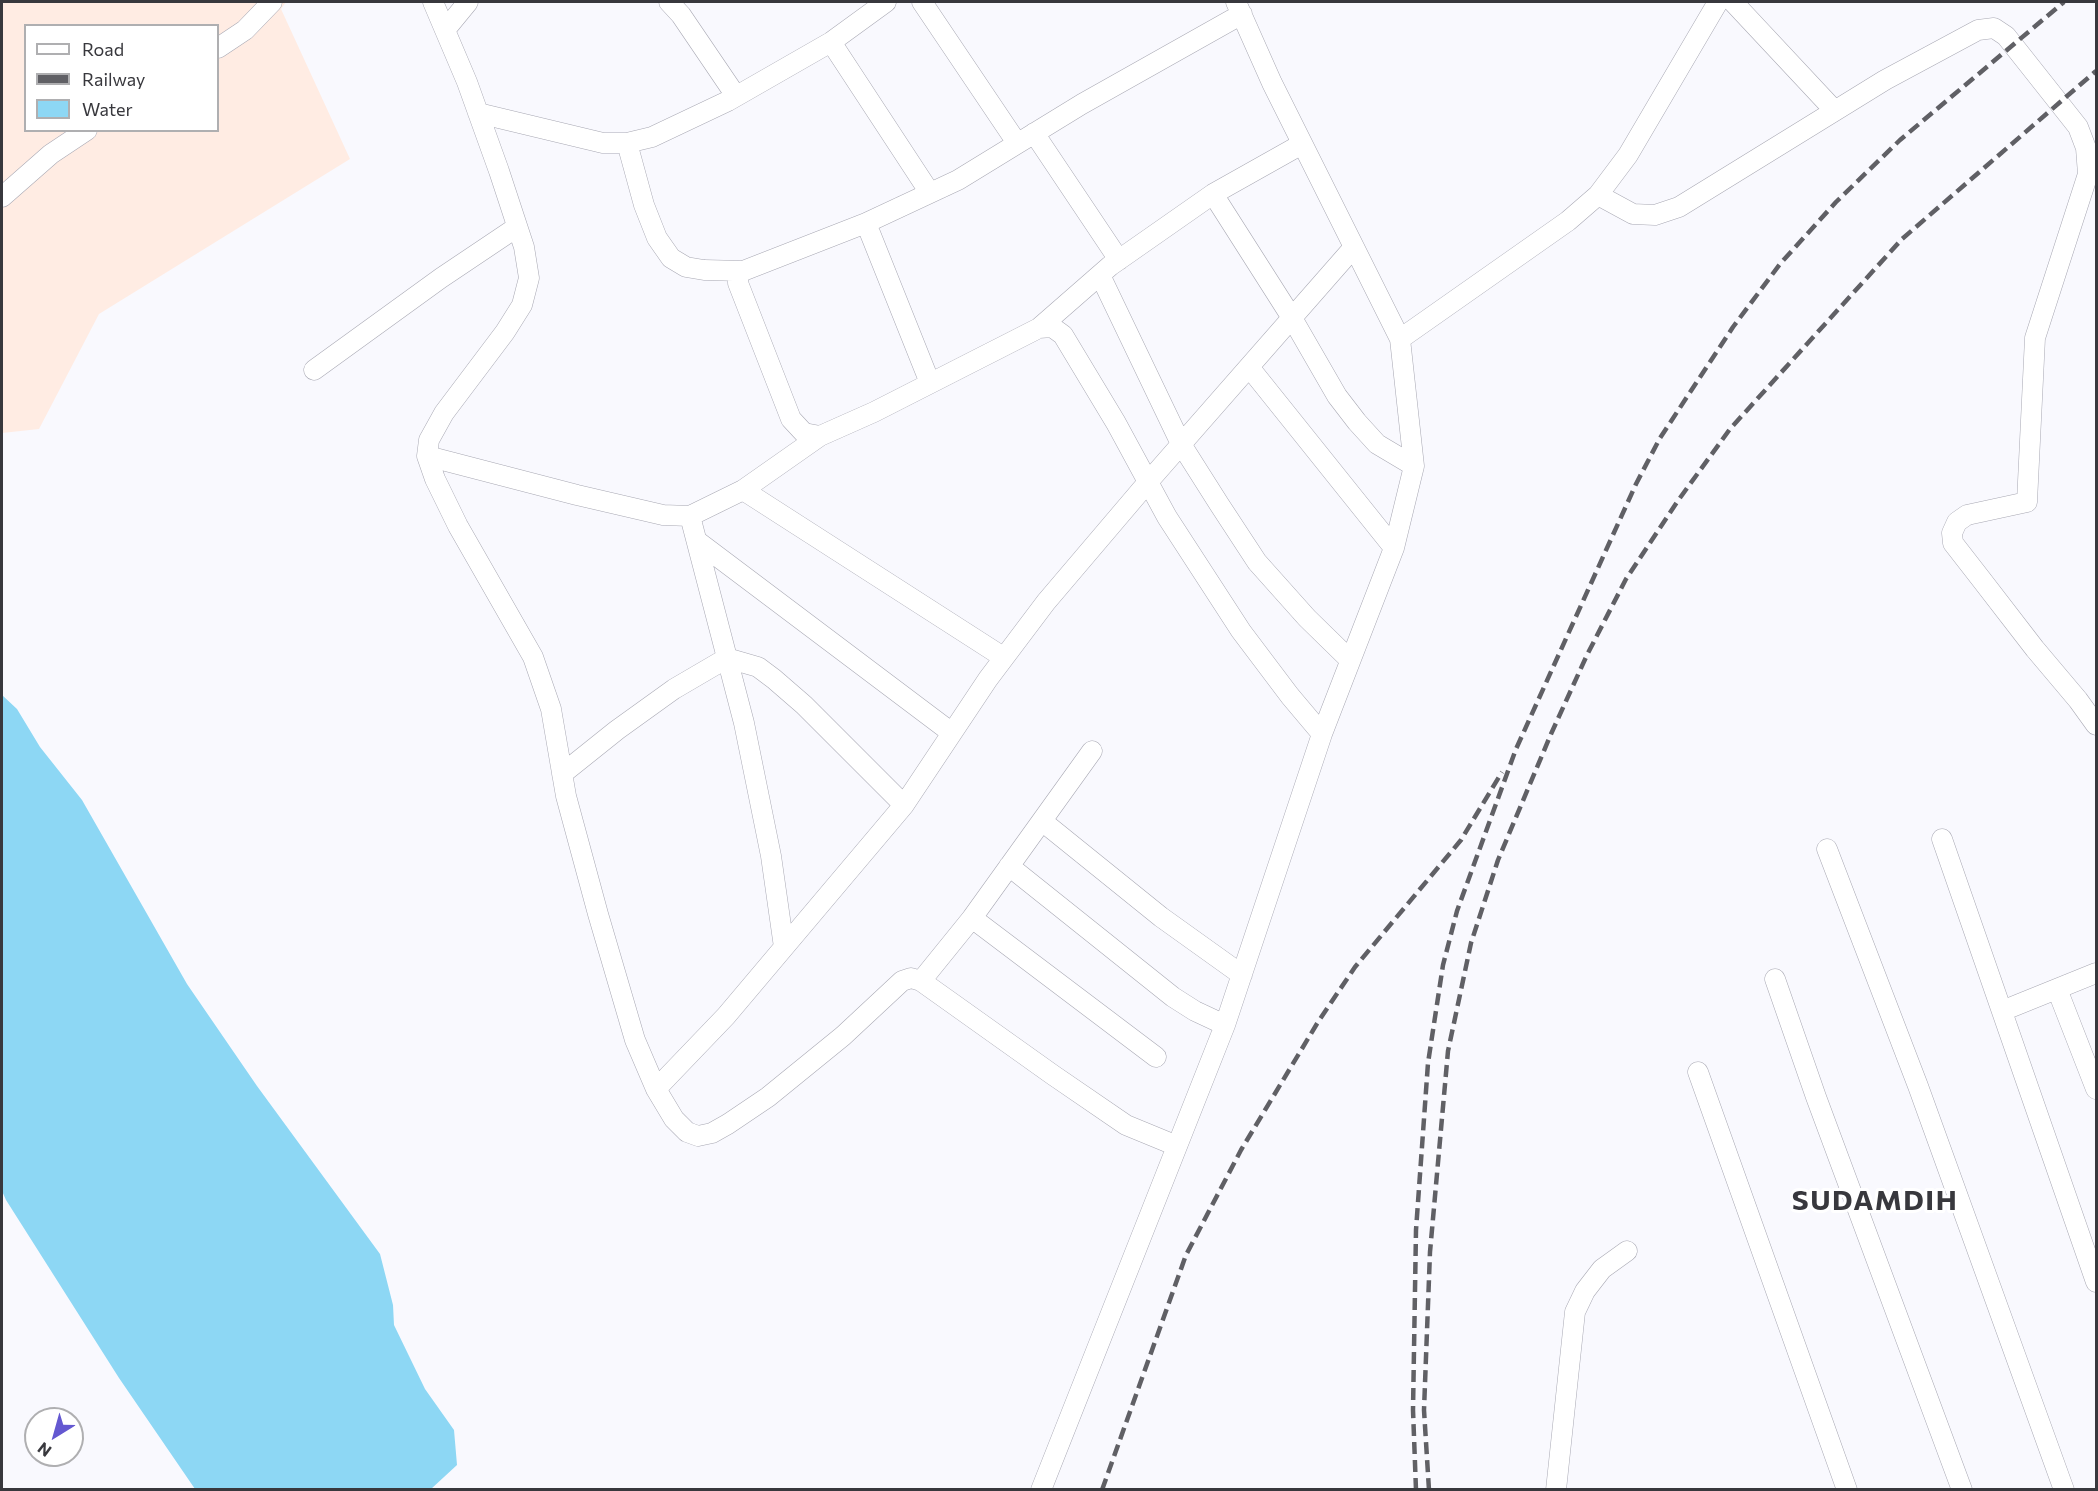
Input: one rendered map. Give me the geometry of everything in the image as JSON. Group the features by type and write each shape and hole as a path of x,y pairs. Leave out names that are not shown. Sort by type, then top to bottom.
{"street":[{"path":"219,47 245,30 272,2"},
{"path":"433,2 478,113 524,247 529,278 522,305 506,332 444,413 429,440 428,456 435,479 458,526 533,657 551,709 566,796 636,1040 656,1089 674,1119 687,1132 698,1137 712,1133 768,1097 843,1036 902,981 911,978 921,981 1126,1125 1177,1146"},
{"path":"445,30 468,2"},
{"path":"669,2 681,15 736,96"},
{"path":"478,113 603,143 627,143 661,133 736,96 831,42 885,2"},
{"path":"922,2 1119,260"},
{"path":"1400,339 1568,221 1599,195 1628,155 1718,2"},
{"path":"1733,2 1834,110"},
{"path":"820,436 804,433 791,420 738,283 738,276 743,271 866,223 958,180 1239,8 1302,144 1400,339 1414,466 1394,548 1322,734 1225,1025 1041,1490"},
{"path":"1599,195 1633,214 1655,215 1679,207 1834,110 1978,30 1994,28 2006,36 2078,127 2086,148 2088,174 2035,338 2027,502 1967,515 1957,522 1952,533 1953,543 2097,725"},
{"path":"831,42 930,193"},
{"path":"2,197 51,154 84,132"},
{"path":"627,143 644,205 657,238 671,258 686,267 695,269 743,271"},
{"path":"428,456 641,510 663,515 690,516 743,490 820,436 874,412 1039,328 1119,260 1213,194 1302,144"},
{"path":"1213,194 1292,318 1337,396 1377,444 1414,466"},
{"path":"866,223 930,383"},
{"path":"314,370 441,278 517,227"},
{"path":"656,1089 726,1016 904,804 1003,657 1046,602 1354,247"},
{"path":"1100,275 1181,444 1257,562 1307,618 1350,660"},
{"path":"1039,328 1052,327 1063,335 1116,423 1167,517 1241,631 1322,734"},
{"path":"1249,367 1394,548"},
{"path":"743,490 1003,657"},
{"path":"690,516 744,723 771,856 784,947"},
{"path":"697,541 952,734"},
{"path":"562,774 674,689 728,658 758,667 774,679 804,705 904,804"},
{"path":"921,981 972,918 1092,752"},
{"path":"1042,821 1161,917 1242,975"},
{"path":"1942,839 2097,1282"},
{"path":"1827,849 1918,1086 2064,1490"},
{"path":"1009,866 1173,997 1195,1011 1225,1025"},
{"path":"972,918 1156,1057"},
{"path":"2002,1011 2097,973"},
{"path":"1775,979 1815,1097 1962,1490"},
{"path":"2057,989 2097,1089"},
{"path":"1698,1072 1847,1490"},
{"path":"1556,1490 1575,1312 1585,1291 1602,1269 1627,1251"}],"shaded area":[{"path":"2,2 286,2 281,9 350,159 99,314 39,429 2,433"}],"water":[{"path":"2,695 17,709 40,747 82,800 187,984 257,1086 380,1254 393,1305 394,1325 425,1389 454,1430 457,1465 431,1489 195,1489 119,1378 6,1200 2,1191"}],"railway":[{"path":"1416,1490 1413,1410 1416,1230 1428,1063 1443,965 1457,911 1516,749 1636,484 1660,438 1733,327 1780,264 1836,202 1900,140 2064,2"},
{"path":"1429,1490 1424,1410 1430,1252 1448,1051 1471,943 1498,860 1587,655 1626,579 1677,502 1730,429 1902,239 2096,71"},
{"path":"1102,1490 1186,1255 1241,1150 1318,1022 1355,967 1461,840 1502,772"}],"district":[{"name":"SUDAMDIH","path":"1875,1201"}]}
